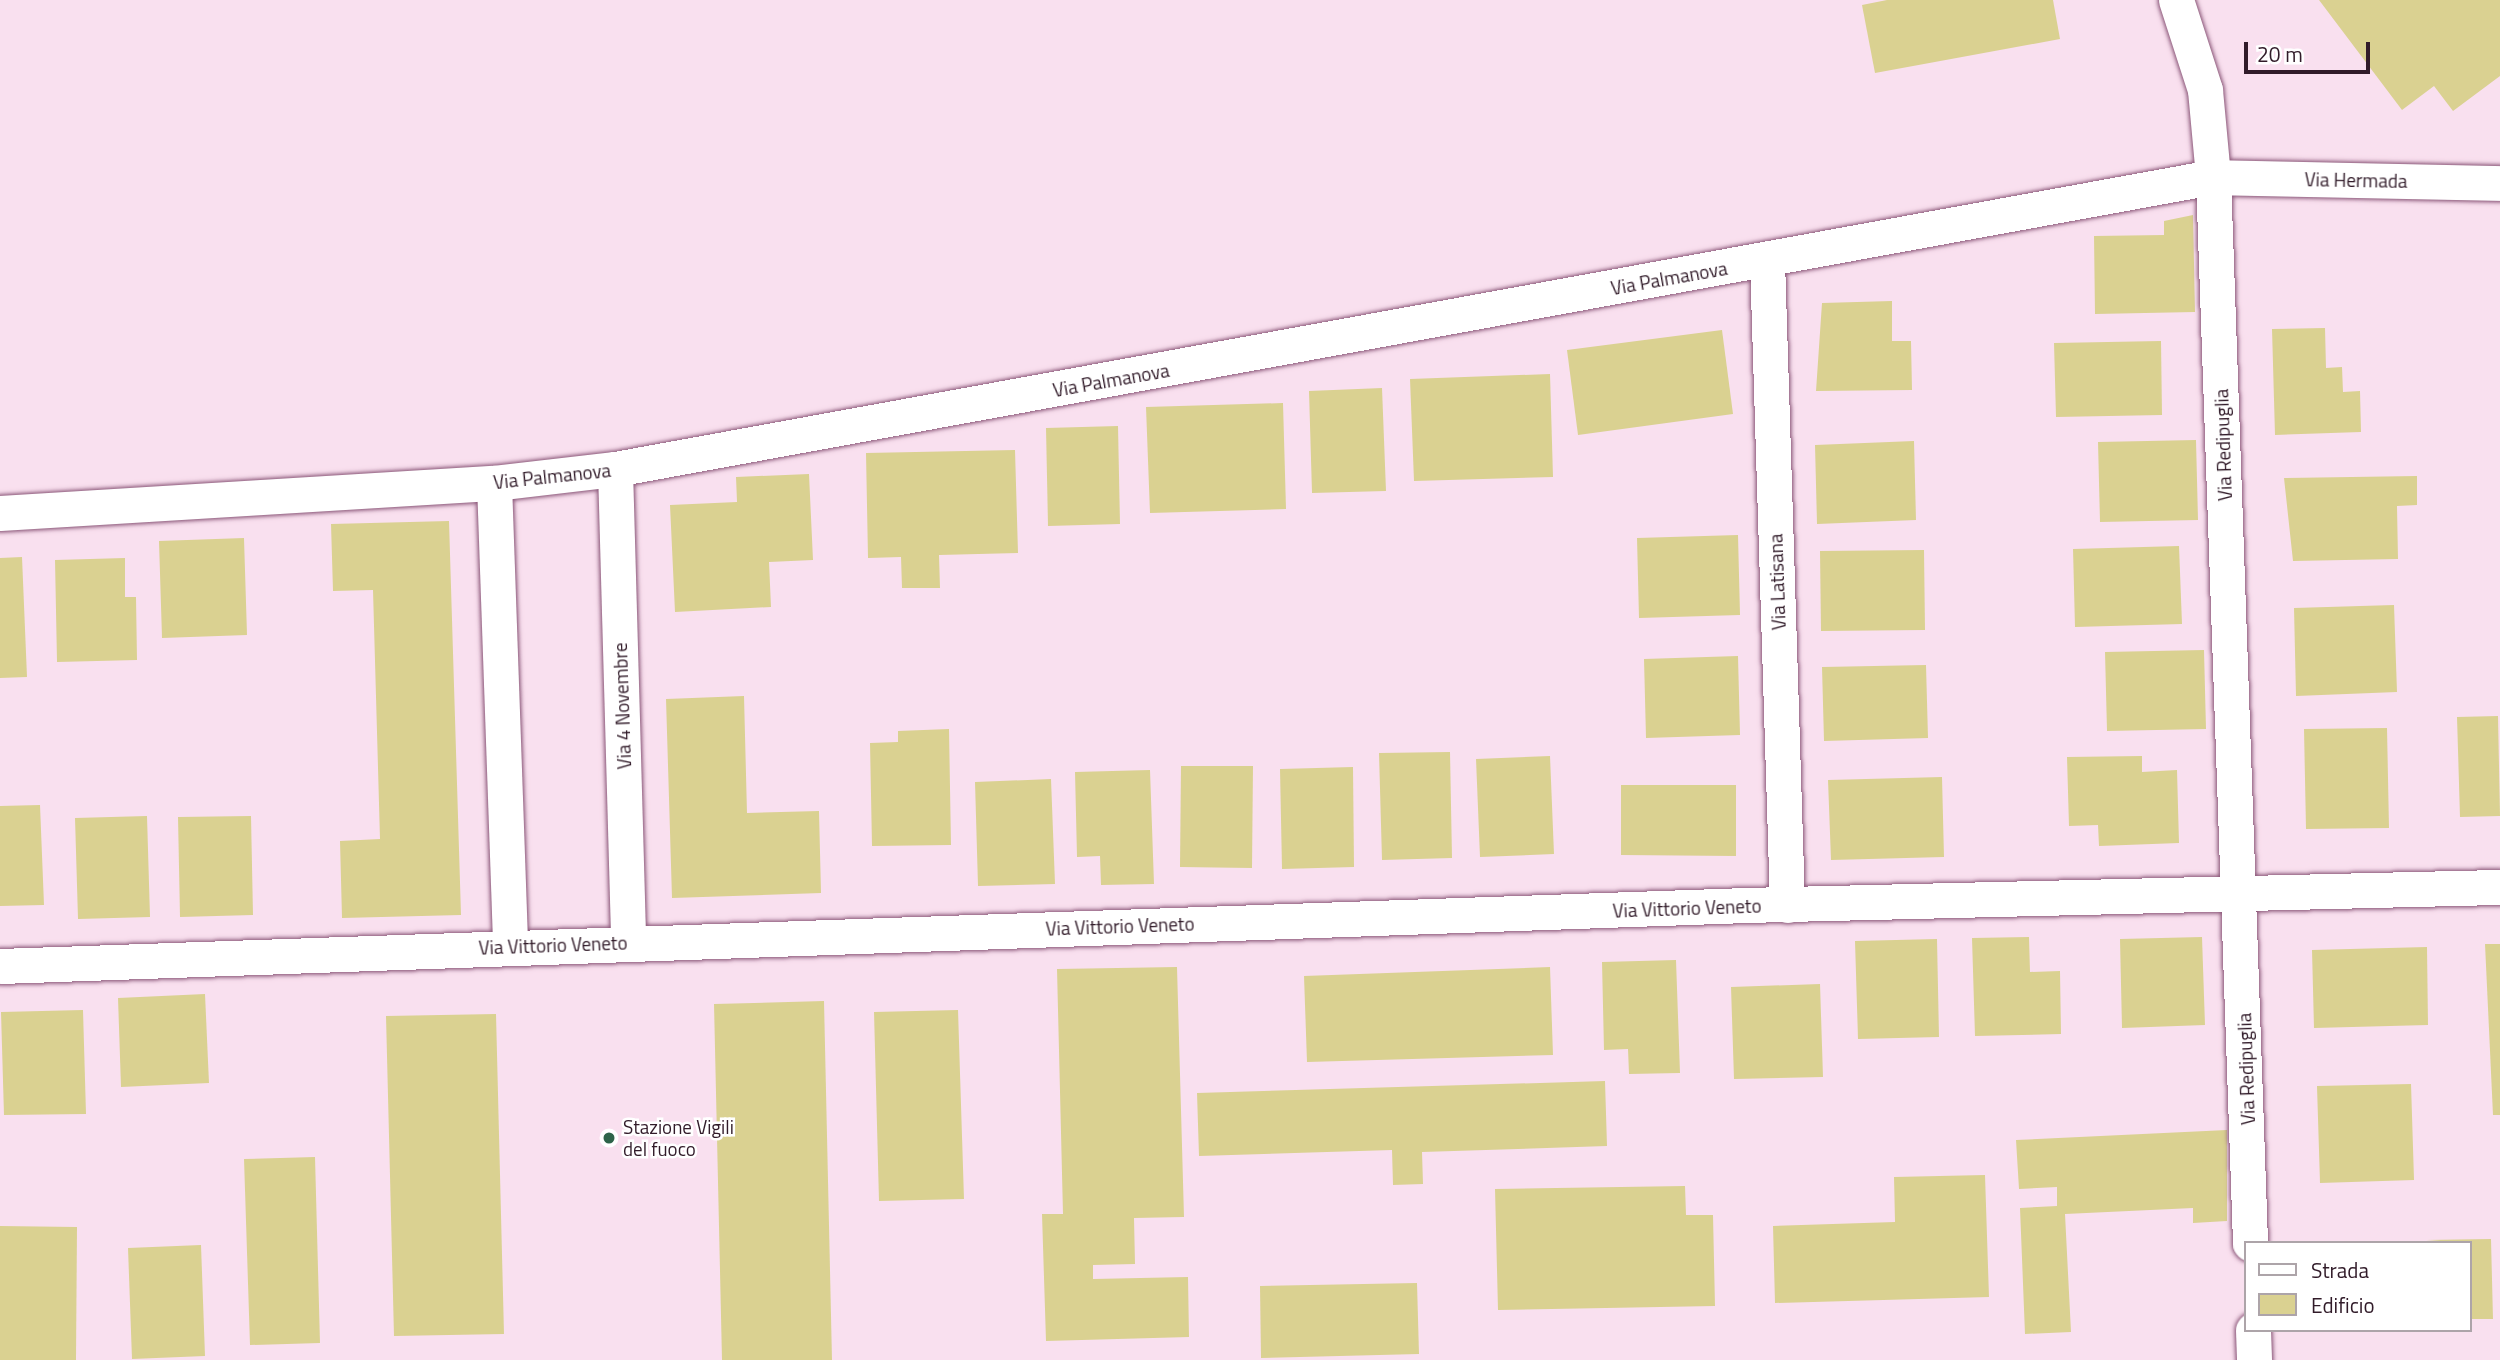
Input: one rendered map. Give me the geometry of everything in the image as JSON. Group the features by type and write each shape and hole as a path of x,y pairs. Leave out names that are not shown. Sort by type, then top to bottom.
{"street":[{"name":"Via Redipuglia","path":"2176,0 2205,90 2213,177 2241,895 2250,1241"},
{"name":"Via Hermada","path":"2213,177 2500,183"},
{"name":"Via Palmanova","path":"0,513 494,483 615,470 2213,177"},
{"name":"Via Latisana","path":"1767,260 1787,905"},
{"name":"Via 4 Novembre","path":"615,470 628,943"},
{"path":"494,483 510,947"},
{"path":"2241,895 2500,887"},
{"name":"Via Vittorio Veneto","path":"0,966 1787,905 2241,895"},
{"path":"2253,1332 2254,1360"}],"building":[{"path":"1887,0 2053,0 2060,39 1875,73 1862,5"},
{"path":"2319,0 2500,0 2500,76 2453,111 2434,86 2402,110"},
{"path":"2193,215 2195,312 2095,314 2094,236 2164,235 2164,221"},
{"path":"1892,301 1892,341 1911,341 1912,390 1816,391 1822,303"},
{"path":"2325,328 2326,368 2342,367 2343,392 2360,391 2361,432 2275,435 2272,329"},
{"path":"1722,330 1733,414 1578,435 1567,350"},
{"path":"2161,341 2162,415 2056,417 2054,343"},
{"path":"1550,374 1553,477 1414,481 1410,379"},
{"path":"1382,388 1386,491 1312,493 1309,391"},
{"path":"1283,403 1286,509 1150,513 1146,407"},
{"path":"1118,426 1120,524 1048,526 1046,428"},
{"path":"2196,440 2198,520 2100,522 2098,442"},
{"path":"1914,441 1916,520 1817,524 1815,445"},
{"path":"1015,450 1018,553 939,555 940,588 902,588 901,557 868,558 866,453"},
{"path":"809,474 813,560 769,562 771,607 675,612 670,505 737,502 736,477"},
{"path":"2417,476 2417,505 2397,506 2398,559 2293,561 2284,478"},
{"path":"449,521 461,915 342,918 340,841 380,839 373,590 333,591 331,524"},
{"path":"1738,535 1740,615 1639,618 1637,538"},
{"path":"244,538 247,635 162,638 159,541"},
{"path":"2179,546 2182,624 2075,627 2073,549"},
{"path":"1924,550 1925,630 1821,631 1820,551"},
{"path":"22,557 27,677 0,678 0,558"},
{"path":"125,558 125,597 136,597 137,660 57,662 55,560"},
{"path":"2394,605 2397,692 2296,696 2294,608"},
{"path":"2204,650 2206,729 2107,731 2105,652"},
{"path":"1738,656 1740,735 1646,738 1644,659"},
{"path":"1926,665 1928,738 1824,741 1822,667"},
{"path":"744,696 747,813 819,811 821,893 672,898 666,699"},
{"path":"2498,716 2500,816 2460,817 2457,717"},
{"path":"2387,728 2389,828 2306,829 2304,729"},
{"path":"949,729 951,845 872,846 870,743 898,742 898,731"},
{"path":"1450,752 1452,858 1382,860 1379,753"},
{"path":"1550,756 1554,854 1480,857 1476,759"},
{"path":"2142,756 2142,772 2177,770 2179,843 2099,846 2098,825 2069,826 2067,757"},
{"path":"1181,766 1253,766 1252,868 1180,867"},
{"path":"1353,767 1354,867 1282,869 1280,769"},
{"path":"1150,770 1154,884 1101,885 1100,856 1077,857 1075,772"},
{"path":"1942,777 1944,857 1831,860 1828,780"},
{"path":"1051,779 1055,884 978,886 975,782"},
{"path":"1621,785 1736,785 1736,856 1621,855"},
{"path":"40,805 44,905 0,906 0,806"},
{"path":"147,816 150,917 78,919 75,818"},
{"path":"251,816 253,915 180,917 178,817"},
{"path":"2029,937 2030,972 2060,971 2061,1034 1975,1036 1972,938"},
{"path":"2202,937 2205,1025 2122,1028 2120,939"},
{"path":"1937,939 1939,1037 1858,1039 1855,941"},
{"path":"2485,944 2500,944 2500,1115 2493,1115"},
{"path":"2427,947 2428,1025 2314,1028 2312,950"},
{"path":"1676,960 1680,1073 1629,1074 1628,1049 1604,1050 1602,962"},
{"path":"1177,967 1184,1217 1134,1218 1135,1264 1093,1265 1093,1279 1188,1277 1189,1337 1046,1341 1042,1214 1063,1214 1057,969"},
{"path":"1550,967 1553,1055 1307,1062 1304,976"},
{"path":"1820,984 1823,1077 1734,1079 1731,987"},
{"path":"205,994 209,1083 121,1087 118,998"},
{"path":"824,1001 832,1360 722,1360 714,1004"},
{"path":"83,1010 86,1114 4,1115 1,1012"},
{"path":"958,1010 964,1199 879,1201 874,1012"},
{"path":"496,1014 504,1334 394,1336 386,1016"},
{"path":"1605,1081 1607,1146 1422,1152 1423,1184 1393,1185 1392,1150 1199,1156 1197,1093"},
{"path":"2411,1084 2414,1180 2320,1183 2317,1086"},
{"path":"2227,1130 2227,1221 2193,1223 2193,1208 2065,1214 2071,1332 2025,1334 2020,1208 2057,1206 2057,1187 2019,1189 2016,1140"},
{"path":"315,1157 320,1343 250,1345 244,1159"},
{"path":"1985,1175 1989,1297 1775,1303 1773,1226 1895,1222 1894,1177"},
{"path":"1685,1186 1686,1215 1713,1215 1715,1306 1498,1310 1495,1189"},
{"path":"0,1226 77,1227 76,1360 0,1360"},
{"path":"2491,1239 2493,1319 2472,1319 2472,1241 2426,1240"},
{"path":"201,1245 205,1356 132,1359 128,1248"},
{"path":"1417,1283 1419,1354 1261,1358 1260,1286"}],"place":[{"name":"Stazione Vigili del fuoco","path":"609,1138"}]}
